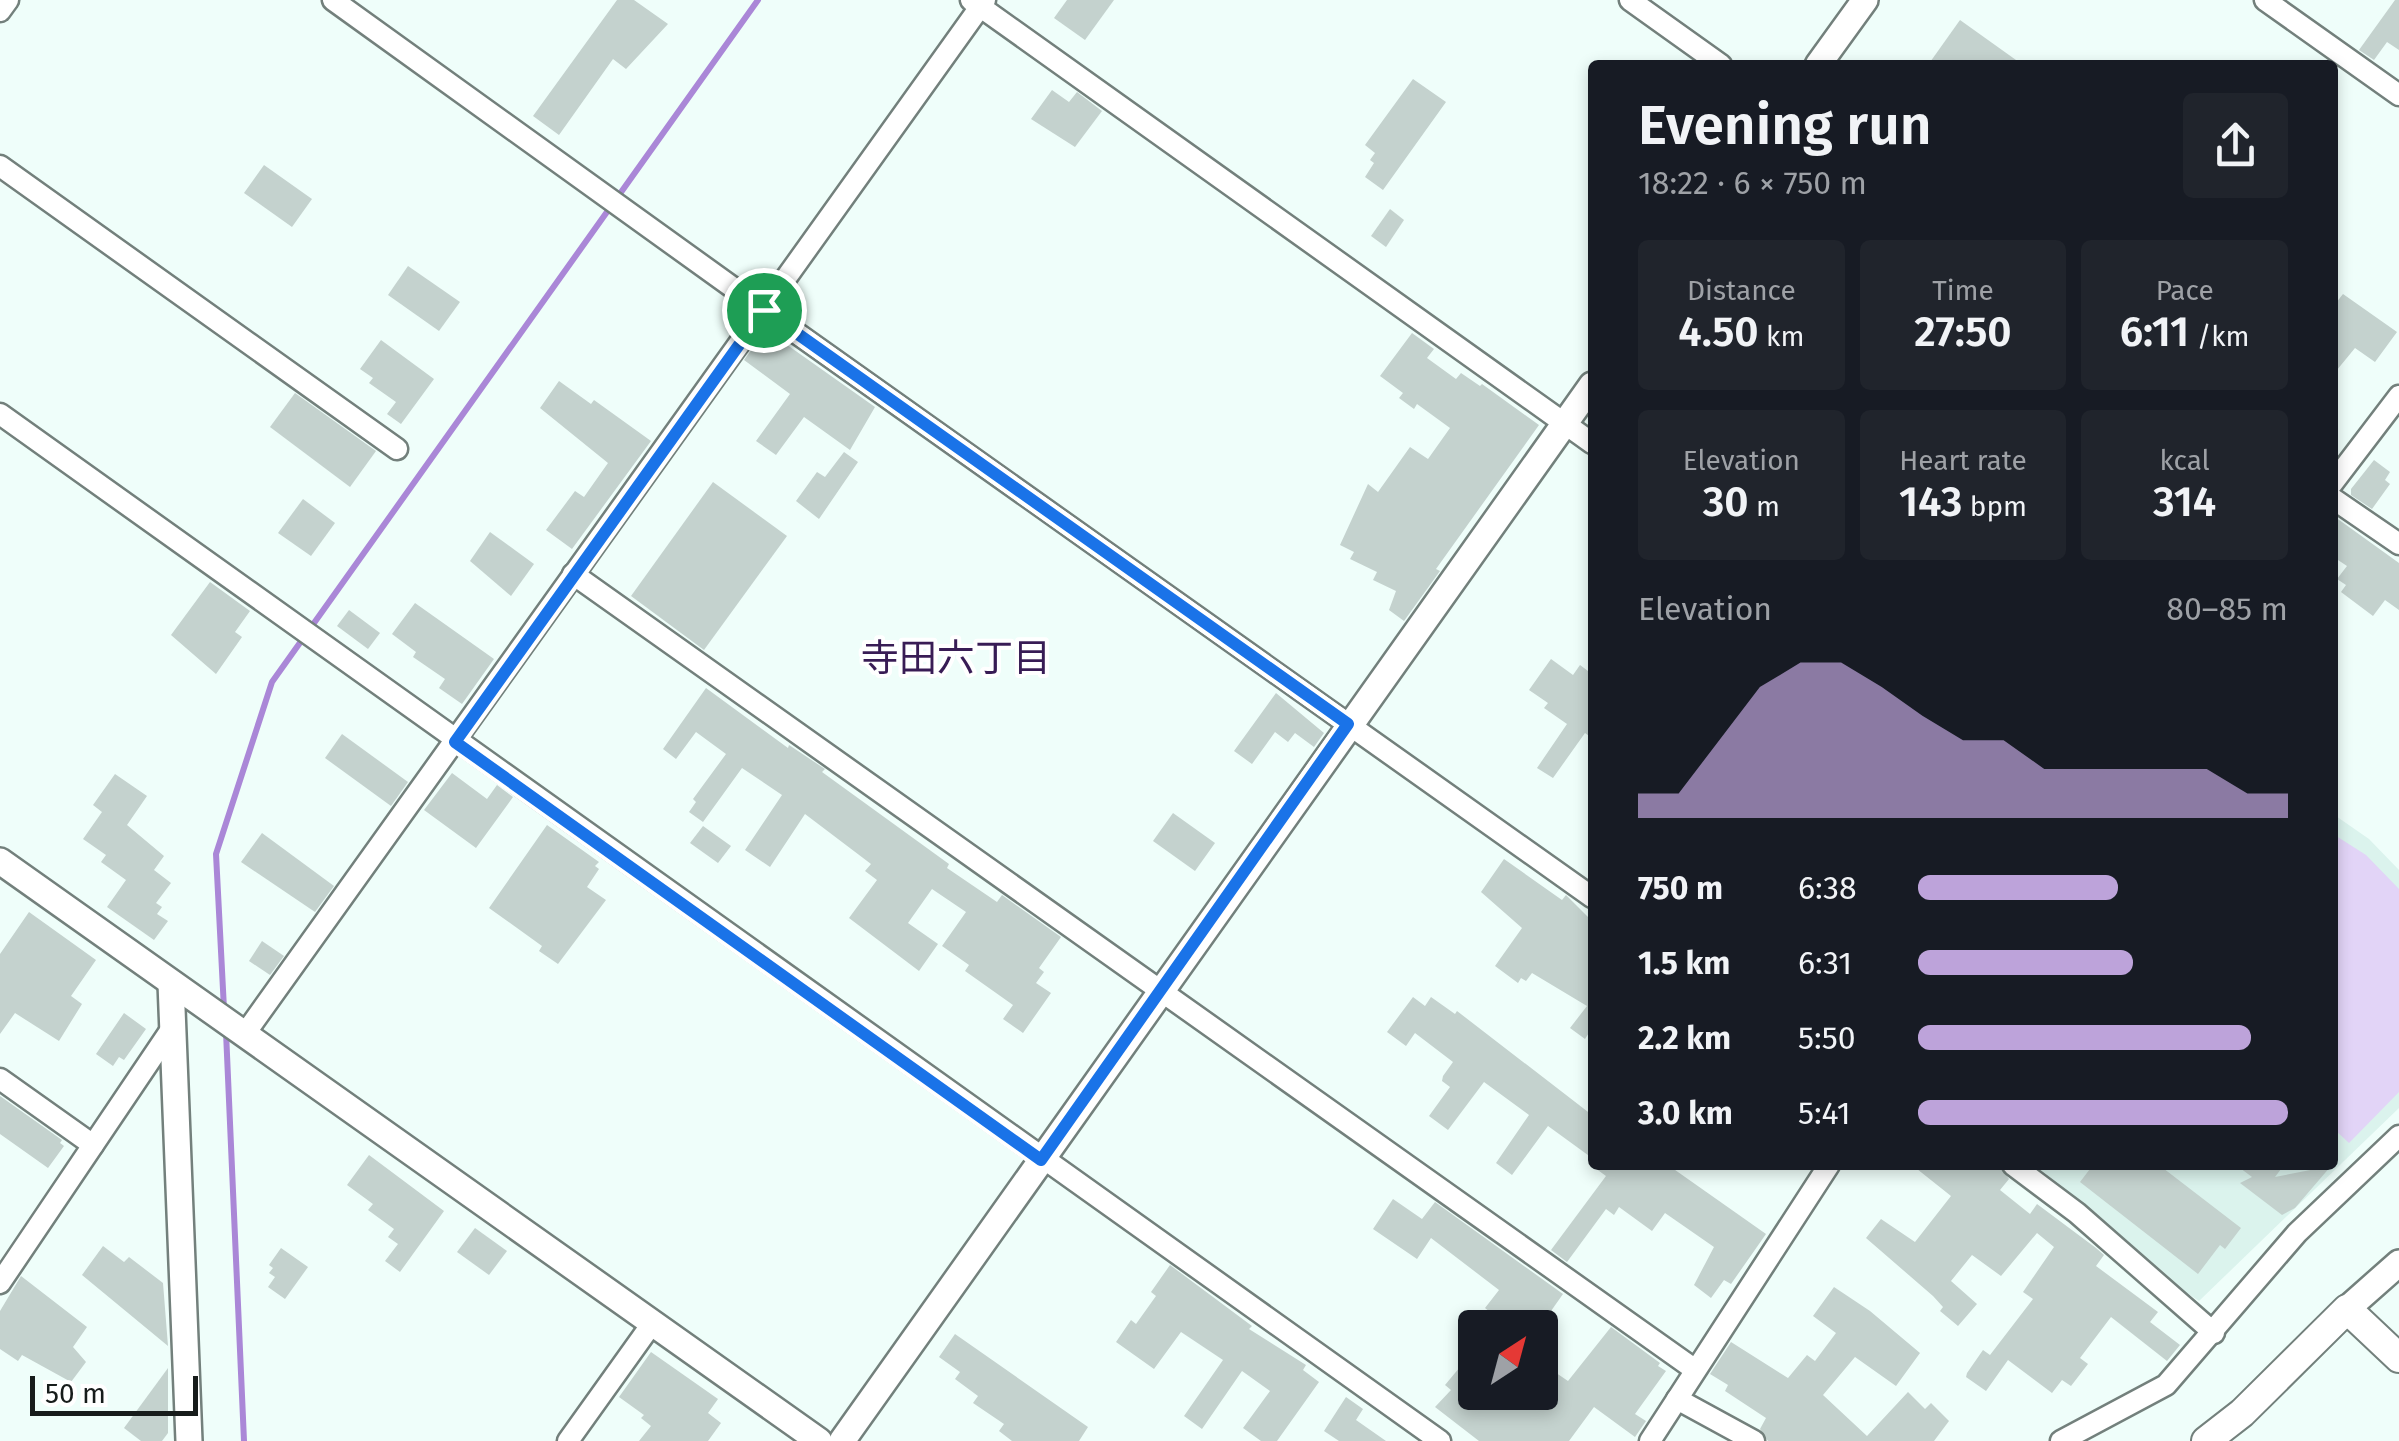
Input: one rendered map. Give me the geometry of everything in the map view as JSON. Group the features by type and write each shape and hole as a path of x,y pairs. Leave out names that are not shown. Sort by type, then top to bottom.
{"main road":[{"path":"2206,1441 2357,1318 2399,1358"}],"street":[{"path":"0,11 8,0"},
{"path":"333,0 1588,894"},
{"path":"1630,0 1714,60"},
{"path":"1822,60 1865,0"},
{"path":"2265,0 2399,94"},
{"path":"242,1033 764,310 979,2 1588,440"},
{"path":"0,166 398,448"},
{"path":"842,1441 1588,391"},
{"path":"2338,476 2399,396"},
{"path":"0,414 1440,1441"},
{"path":"2338,502 2399,544"},
{"path":"573,574 1694,1369"},
{"path":"0,861 818,1441"},
{"path":"181,991 170,1031 189,1441"},
{"path":"0,1283 170,1031"},
{"path":"0,1079 93,1144"},
{"path":"2061,1441 2166,1385 2298,1233 2399,1136"},
{"path":"1650,1441 1826,1170"},
{"path":"2020,1170 2077,1213 2214,1333"},
{"path":"2357,1318 2399,1263"},
{"path":"568,1441 651,1326"},
{"path":"1677,1399 1754,1441"}],"shaded area":[{"path":"2338,817 2369,839 2399,870 2399,1108 2338,1167"},
{"path":"2338,837 2366,855 2399,889 2399,1092 2349,1143 2338,1133"},
{"path":"2033,1170 2335,1170 2199,1301 2141,1262 2103,1222"}],"building":[{"path":"617,0 634,0 668,24 626,69 613,59 559,135 533,116"},
{"path":"1067,0 1114,0 1085,40 1054,18"},
{"path":"2395,0 2399,0 2399,50 2387,42 2374,60 2359,50"},
{"path":"1960,20 2016,60 1932,60"},
{"path":"1413,79 1446,102 1383,190 1365,177 1375,153 1365,145"},
{"path":"1052,90 1069,102 1077,92 1102,111 1075,147 1031,119"},
{"path":"264,165 312,199 292,227 244,193"},
{"path":"1390,209 1404,220 1386,247 1371,236"},
{"path":"408,266 460,302 439,331 388,295"},
{"path":"2343,294 2397,332 2375,362 2355,348 2338,369 2338,300"},
{"path":"766,330 875,407 850,450 804,417 776,455 756,441 790,394 744,360"},
{"path":"1412,333 1434,349 1427,358 1456,379 1461,373 1482,384 1539,425 1436,569 1440,571 1404,621 1389,610 1396,591 1373,580 1377,572 1350,559 1354,552 1340,545 1368,484 1378,492 1410,447 1428,459 1450,428 1417,404 1414,409 1399,398 1403,393 1380,376"},
{"path":"381,340 434,379 401,424 387,414 396,402 369,383 373,378 360,369"},
{"path":"559,381 591,404 594,400 651,441 572,549 546,530 575,491 584,497 608,463 540,408"},
{"path":"295,393 376,451 350,487 270,427"},
{"path":"844,452 858,462 819,519 796,501 817,472 825,477"},
{"path":"2374,460 2390,472 2385,480 2390,484 2372,509 2351,495 2351,489"},
{"path":"713,482 787,536 704,650 631,596"},
{"path":"303,499 335,523 311,556 278,533"},
{"path":"2338,519 2399,563 2399,610 2385,600 2373,616 2341,592 2346,585 2338,578 2347,566 2338,560"},
{"path":"490,532 534,564 511,596 470,561"},
{"path":"210,582 250,611 235,632 242,637 216,674 171,635"},
{"path":"415,603 494,659 462,704 439,688 445,679 413,657 416,652 392,634"},
{"path":"349,610 380,633 368,649 337,626"},
{"path":"1551,659 1573,675 1580,665 1588,671 1588,735 1585,733 1553,778 1537,768 1567,724 1544,708 1548,703 1529,690"},
{"path":"706,688 788,748 789,745 825,769 822,772 949,864 947,868 997,902 1002,895 1061,937 1039,968 1044,972 1036,983 1051,993 1023,1033 1003,1019 1013,1005 965,971 969,965 942,946 966,912 932,889 908,923 938,944 919,971 849,918 877,880 865,871 871,864 805,814 770,867 745,850 782,795 742,768 703,822 689,812 696,802 693,799 726,754 696,732 676,759 663,749"},
{"path":"1276,693 1324,733 1314,747 1295,733 1288,742 1275,732 1252,764 1234,751"},
{"path":"342,734 408,782 391,806 325,758"},
{"path":"452,773 487,799 497,785 513,797 476,848 424,810"},
{"path":"115,774 147,796 127,825 164,856 154,870 171,883 156,903 162,907 157,914 168,921 154,940 107,907 126,880 101,862 106,855 83,839 102,812 93,805"},
{"path":"1173,813 1215,843 1195,871 1153,841"},
{"path":"547,825 599,862 595,866 599,869 587,887 606,900 558,964 539,951 542,946 489,908"},
{"path":"703,826 731,846 718,863 690,843"},
{"path":"262,833 334,886 315,912 241,862"},
{"path":"1504,859 1562,900 1566,895 1588,917 1588,1034 1585,1039 1570,1028 1587,1006 1532,973 1526,981 1521,978 1518,983 1495,966 1522,928 1481,892"},
{"path":"29,912 96,960 71,996 82,1004 59,1041 15,1013 0,1034 0,954"},
{"path":"262,941 284,956 270,975 249,961"},
{"path":"1413,997 1425,1006 1431,997 1455,1014 1457,1011 1588,1112 1588,1155 1548,1126 1512,1175 1496,1163 1529,1115 1484,1082 1448,1130 1429,1116 1450,1087 1442,1081 1453,1062 1415,1033 1406,1046 1387,1032"},
{"path":"124,1013 146,1029 124,1060 119,1057 113,1066 96,1054"},
{"path":"0,1096 62,1140 64,1146 48,1168 0,1134"},
{"path":"369,1155 444,1211 400,1272 385,1261 398,1244 388,1237 394,1229 368,1210 373,1204 347,1185"},
{"path":"1598,1170 1675,1170 1766,1234 1731,1284 1724,1280 1711,1298 1694,1285 1714,1247 1665,1213 1652,1231 1619,1207 1614,1215 1606,1209 1567,1262 1551,1250 1606,1176"},
{"path":"1918,1170 2003,1170 2009,1179 2000,1190 2030,1214 2037,1204 2096,1248 2104,1255 2096,1266 2158,1312 2150,1322 2180,1345 2167,1361 2111,1317 2080,1358 2088,1364 2071,1386 2062,1380 2052,1393 2008,1360 1986,1391 1966,1377 1967,1373 1983,1350 1990,1355 2033,1299 2023,1292 2054,1247 2037,1233 2001,1276 1972,1255 1951,1281 1977,1304 1958,1326 1940,1311 1943,1307 1933,1296 1866,1238 1881,1219 1915,1242 1951,1196"},
{"path":"2089,1170 2166,1170 2241,1228 2225,1249 2220,1245 2198,1274 2080,1182"},
{"path":"2243,1170 2280,1170 2275,1177 2328,1170 2295,1208 2282,1215 2240,1183 2252,1177"},
{"path":"1393,1199 1422,1219 1435,1202 1563,1294 1552,1310 1488,1310 1485,1308 1499,1290 1431,1238 1417,1259 1373,1229"},
{"path":"475,1228 507,1251 489,1275 457,1252"},
{"path":"103,1246 124,1262 129,1257 163,1283 168,1346 82,1275"},
{"path":"281,1248 308,1267 285,1299 268,1287 275,1277 269,1273 273,1268 269,1265"},
{"path":"1170,1265 1252,1326 1249,1329 1306,1365 1303,1370 1319,1382 1277,1441 1261,1441 1243,1428 1270,1391 1242,1371 1202,1429 1184,1416 1223,1360 1181,1332 1154,1369 1116,1342 1131,1320 1136,1324 1156,1296 1151,1292"},
{"path":"21,1276 87,1327 73,1347 86,1362 71,1382 22,1355 18,1361 0,1349 0,1311"},
{"path":"1834,1287 1920,1353 1896,1386 1855,1357 1823,1395 1867,1436 1908,1392 1925,1409 1931,1403 1949,1421 1934,1441 1768,1441 1760,1429 1766,1418 1725,1391 1728,1385 1710,1374 1731,1342 1788,1378 1807,1355 1815,1361 1836,1333 1813,1316"},
{"path":"1611,1327 1666,1371 1635,1414 1646,1421 1635,1437 1594,1407 1569,1441 1479,1441 1435,1407 1451,1390 1445,1385 1458,1369 1458,1410 1558,1410 1558,1374 1568,1381"},
{"path":"955,1334 1088,1427 1079,1441 1012,1441 999,1431 1004,1424 973,1403 978,1396 955,1379 960,1372 939,1357"},
{"path":"651,1352 718,1399 708,1413 721,1423 708,1441 639,1441 651,1426 641,1418 644,1415 619,1397"},
{"path":"168,1368 168,1433 162,1441 141,1441 124,1428"},
{"path":"1346,1397 1363,1409 1356,1420 1386,1441 1339,1441 1324,1431"}],"waterway":[{"path":"224,1009 216,854 272,682 758,0"},
{"path":"226,1032 244,1441"}],"district":[{"name":"寺田六丁目","path":"956,658"}],"route":[{"path":"764,310 1348,724 1041,1160 455,742 764,310"}]}
